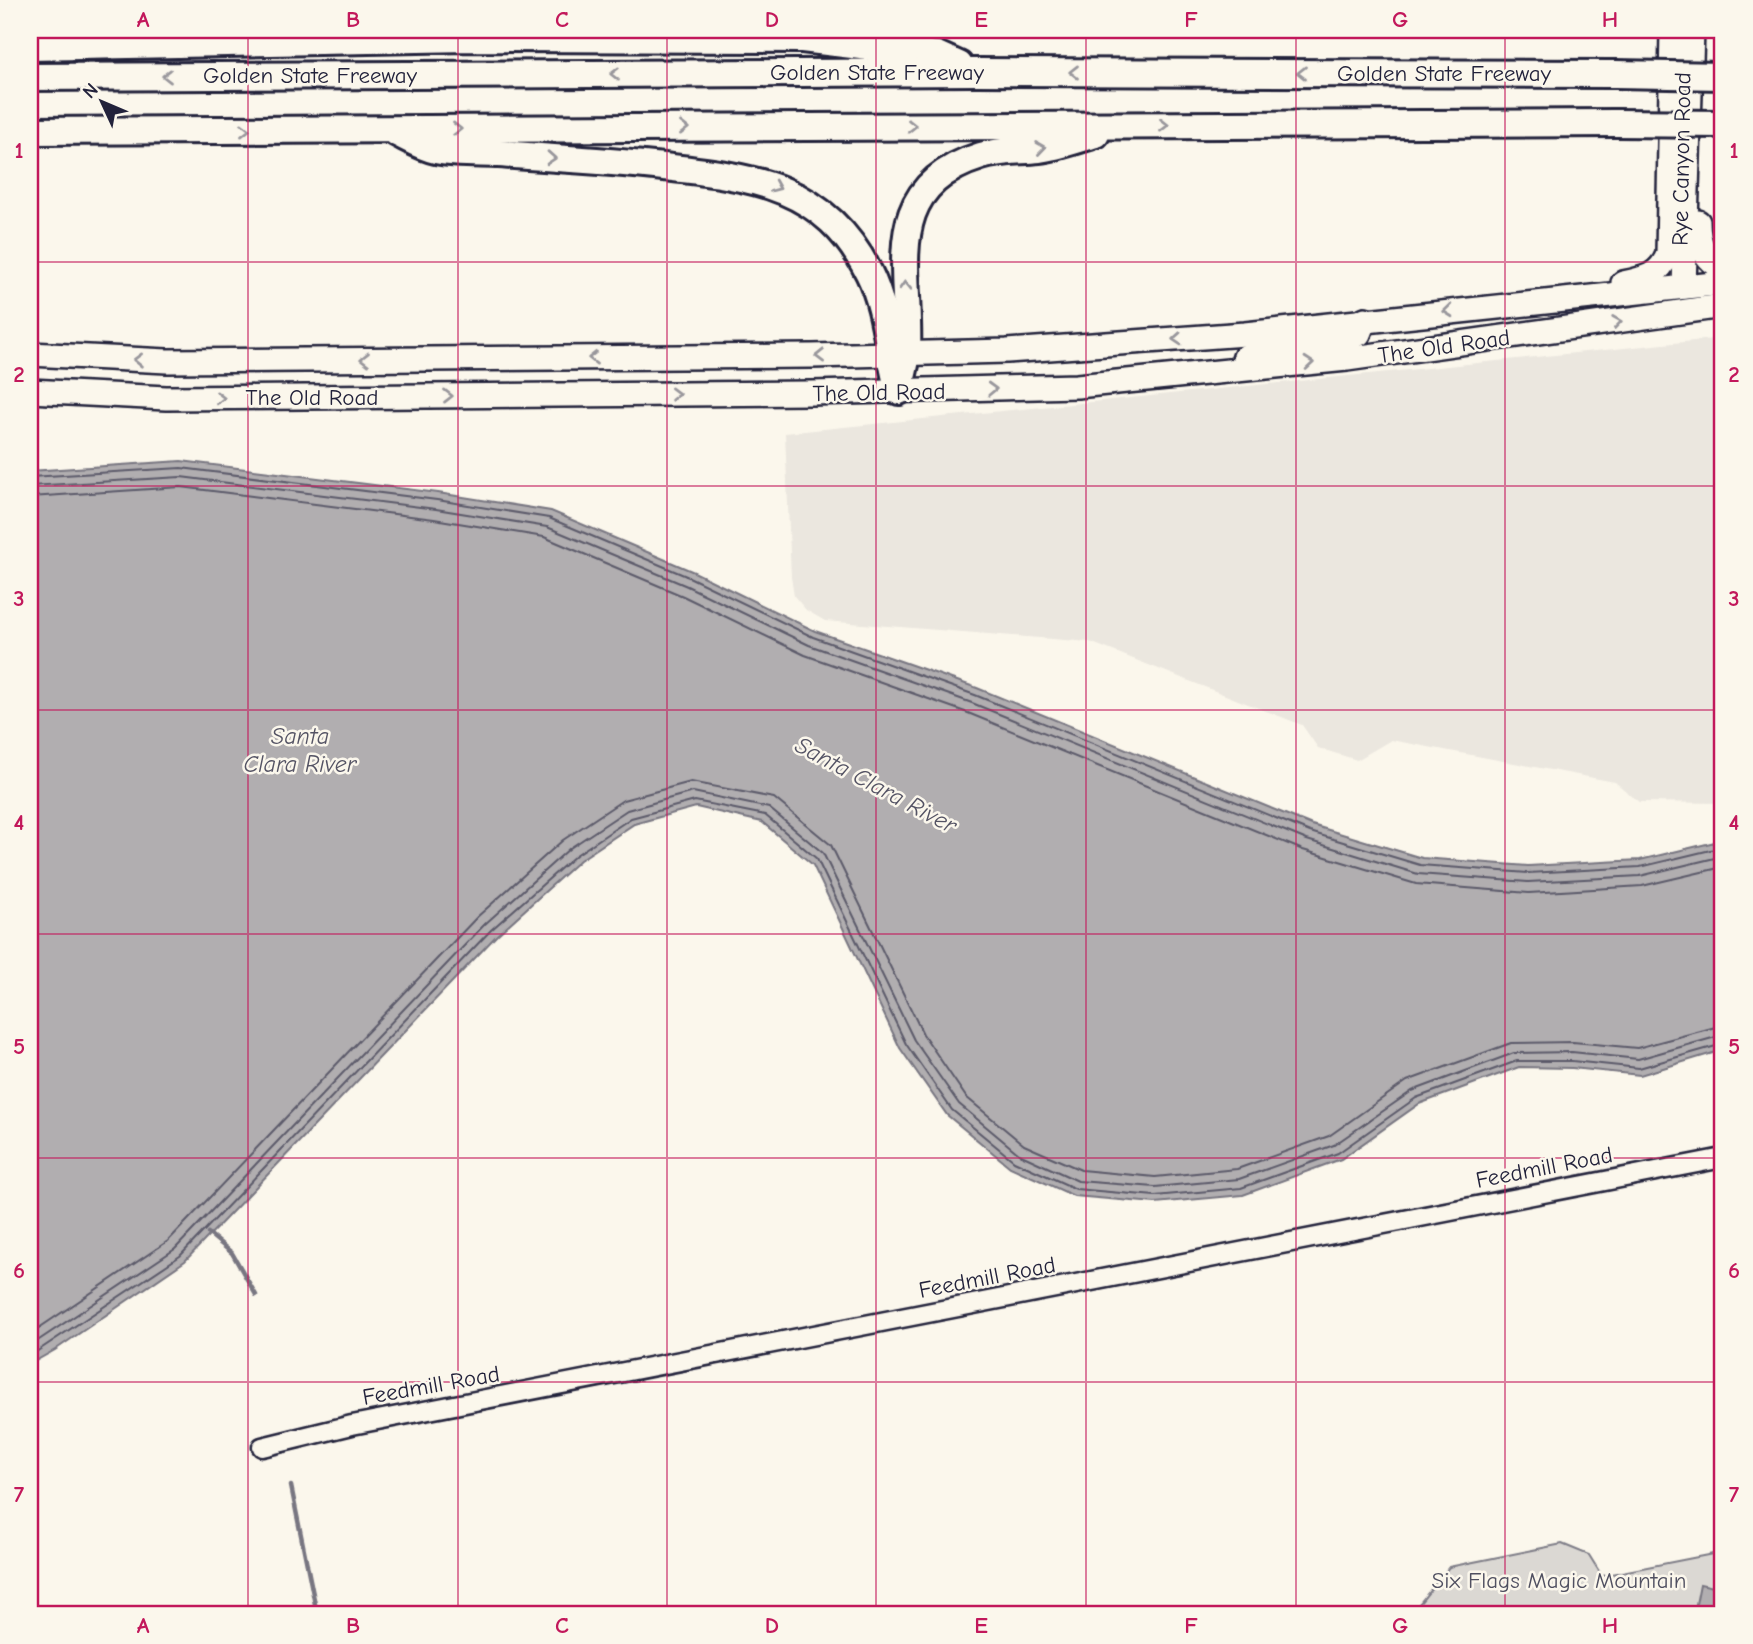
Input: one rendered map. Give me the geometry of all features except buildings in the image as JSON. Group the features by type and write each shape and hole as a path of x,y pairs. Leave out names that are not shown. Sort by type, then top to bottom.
{"highway":[{"path":"30,47 467,38 802,39 937,55 977,72"},
{"name":"Golden State Freeway","path":"30,77 977,72 1723,76"},
{"path":"30,131 1616,122 1723,124"},
{"path":"899,391 898,354 905,242 909,221 929,186 945,172 985,154 1042,149 1132,125"},
{"path":"388,130 434,150 730,174 776,186 820,212 856,250 880,302 898,354"}],"main road":[{"name":"Rye Canyon Road","path":"1587,296 1647,278 1660,271 1665,262 1672,30"},
{"name":"Rye Canyon Road","path":"1682,30 1679,270 1690,311"},
{"name":"Rye Canyon Road","path":"1684,287 1692,30"},
{"path":"1692,30 1698,144 1698,235 1709,259 1723,268"},
{"name":"The Old Road","path":"30,354 167,361 898,354 1015,350 1245,334 1365,319 1587,296 1616,296 1723,283"},
{"name":"The Old Road","path":"30,391 166,398 899,391 1063,386 1361,357 1723,306"},
{"path":"1241,369 1245,357 1255,352 1331,343 1359,334 1365,319"},
{"path":"1129,380 1140,367 1163,361 1226,356 1233,353 1245,334"}],"street":[{"name":"Feedmill Road","path":"262,1447 352,1425 1723,1158"}],"shaded area":[{"path":"1091,30 1347,30 1262,36"},
{"path":"1723,338 1723,803 1639,802 1615,782 1391,740 1357,760 1318,748 1302,725 1090,642 825,621 806,610 794,596 785,433"}],"green space":[{"name":"Six Flags Magic Mountain","path":"1562,1544 1589,1555 1602,1576 1723,1552 1723,1614 1411,1614 1449,1567"}],"water":[{"name":"Santa Clara River","path":"181,461 438,493 551,511 694,572 815,631 977,688 1312,825 1422,858 1528,866 1640,860 1723,840 1723,1050 1640,1075 1572,1068 1519,1067 1419,1104 1341,1159 1243,1195 1155,1203 1074,1196 1010,1167 947,1115 900,1048 813,865 762,822 696,807 634,824 580,860 497,935 185,1261 55,1350 30,1364 30,471"},
{"path":"1700,1584 1723,1589 1723,1614 1694,1614"}],"waterway":[{"path":"208,1233 232,1253 256,1295"},
{"path":"291,1486 317,1614"}]}
